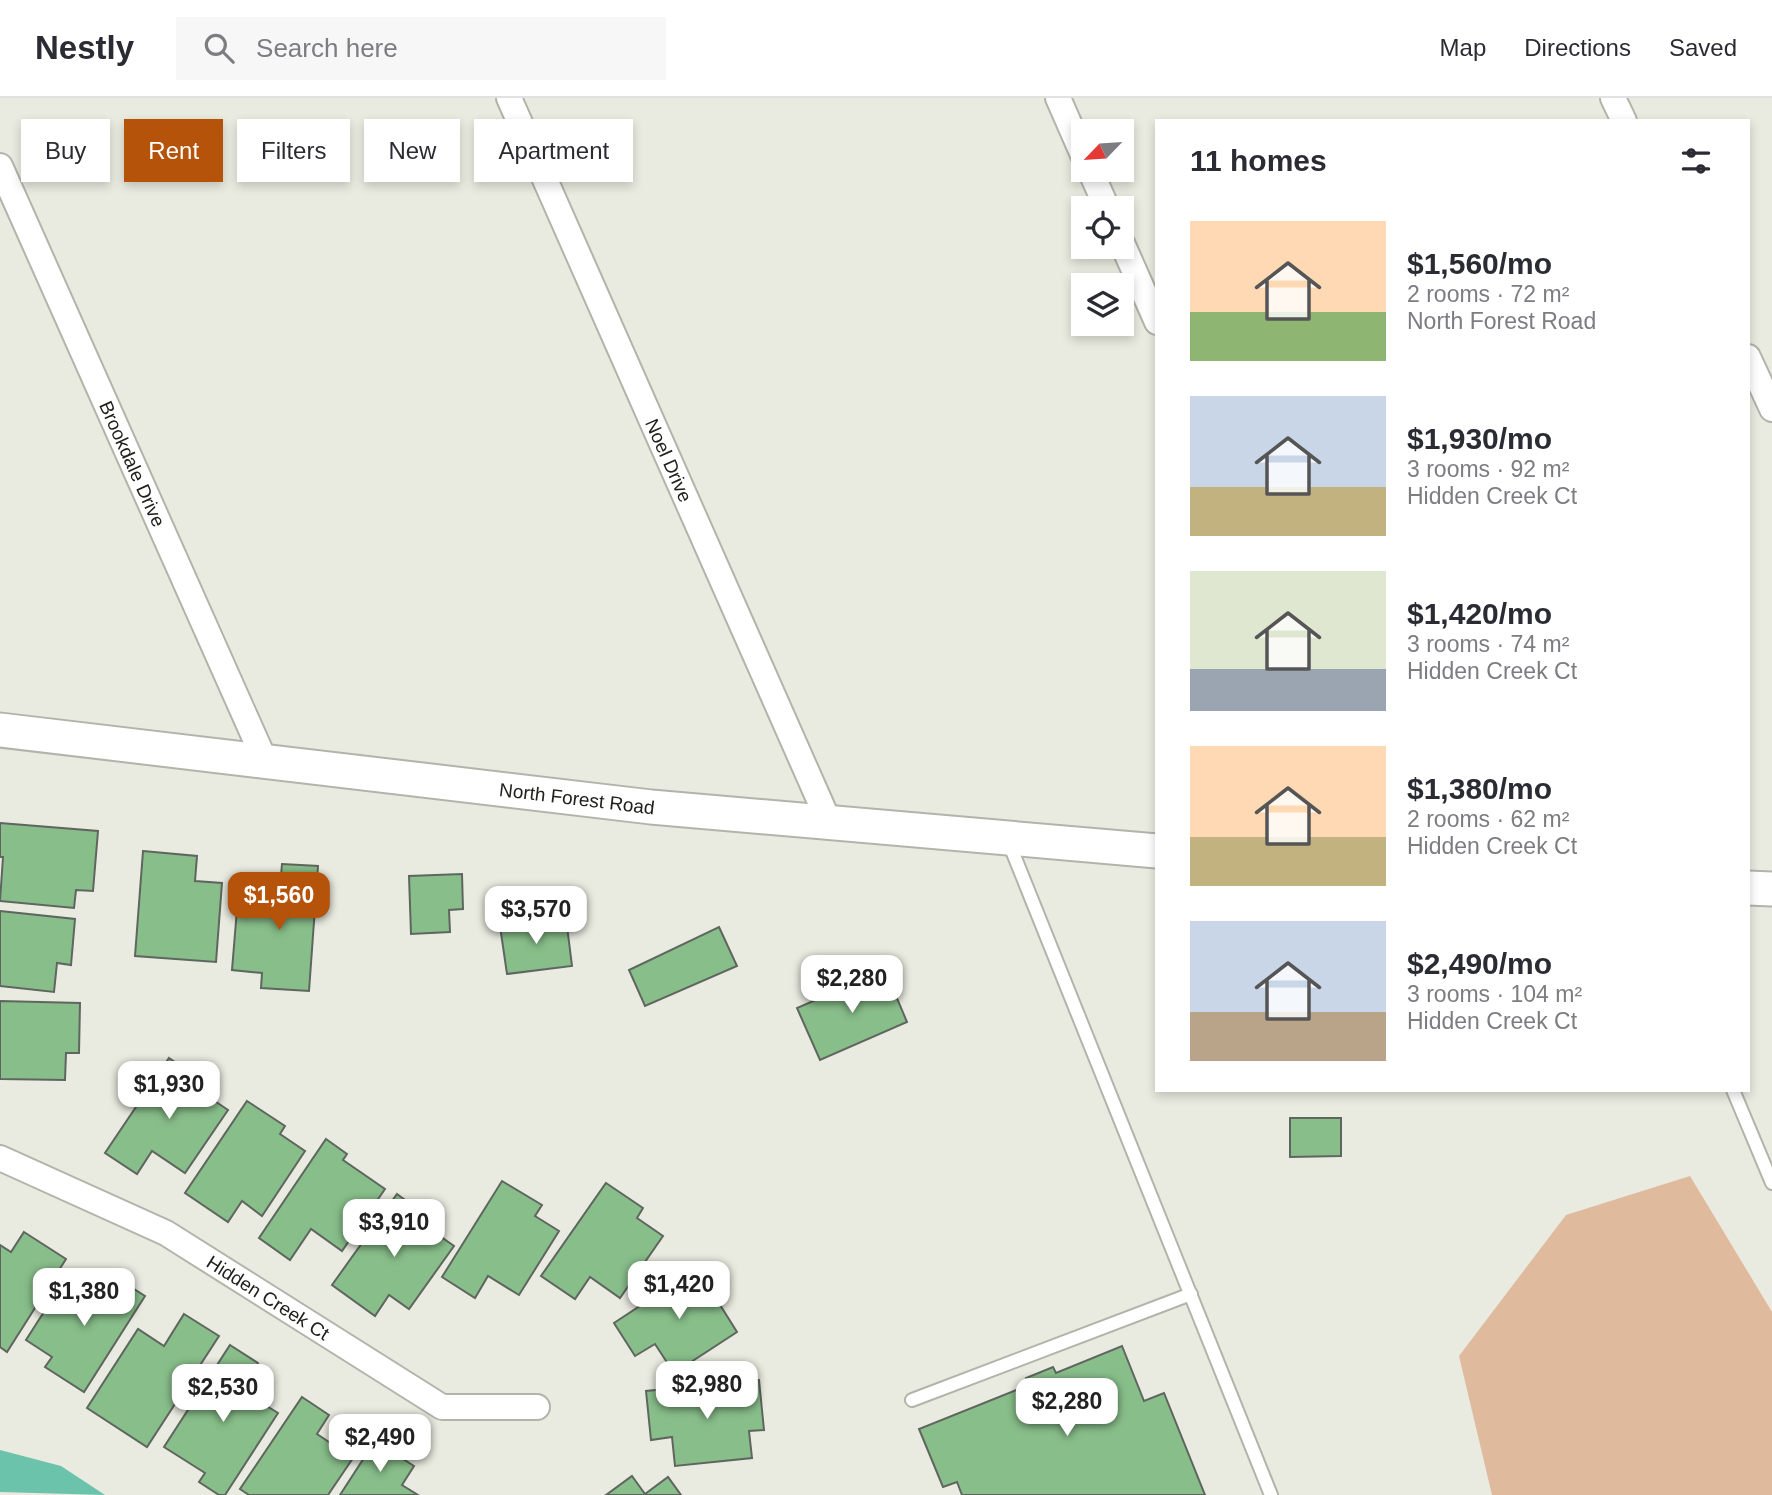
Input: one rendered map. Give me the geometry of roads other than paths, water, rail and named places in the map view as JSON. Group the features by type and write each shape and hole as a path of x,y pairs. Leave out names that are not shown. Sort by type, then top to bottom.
{"street":[{"name":"Noel Drive","path":"509,98 830,822"},
{"path":"1058,98 1071,128"},
{"path":"1613,98 1623,119"},
{"name":"Brookdale Drive","path":"0,166 265,761"},
{"path":"1129,259 1155,317"},
{"path":"1750,361 1772,409"},
{"name":"North Forest Road","path":"0,730 651,807 1155,851"},
{"path":"1750,888 1772,889"},
{"name":"Hidden Creek Ct","path":"0,1158 166,1233 442,1408 537,1407"}],"lane":[{"path":"1007,838 1271,1495"},
{"path":"1734,1092 1772,1183"},
{"path":"912,1400 1191,1294"}]}
